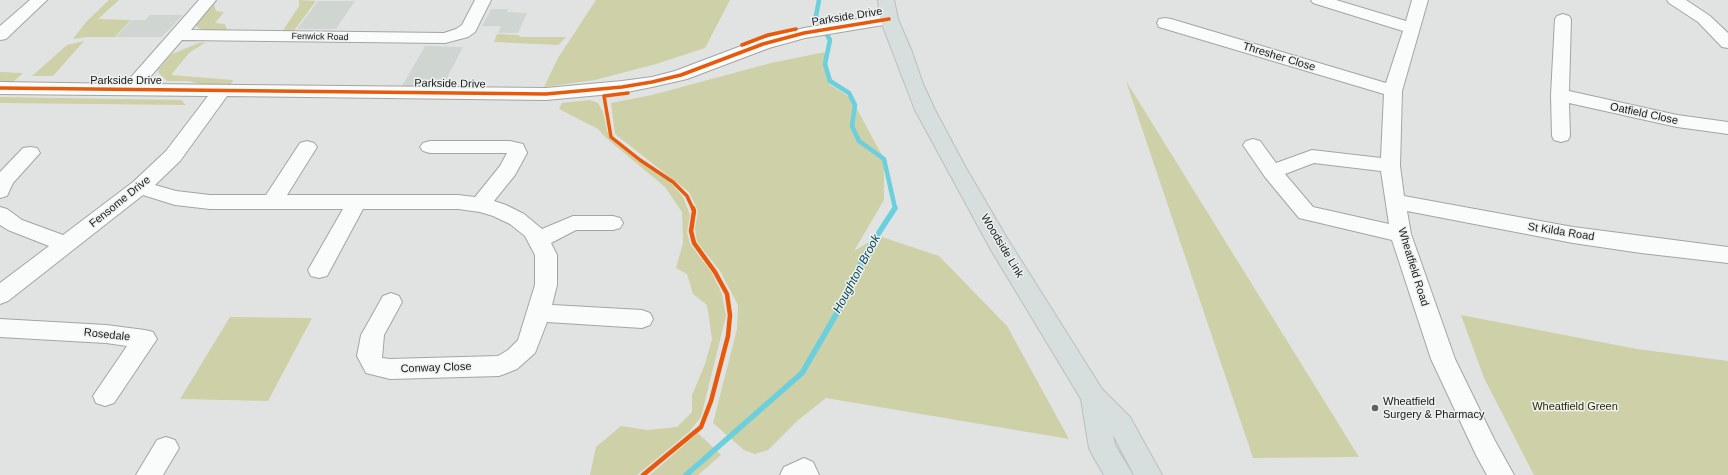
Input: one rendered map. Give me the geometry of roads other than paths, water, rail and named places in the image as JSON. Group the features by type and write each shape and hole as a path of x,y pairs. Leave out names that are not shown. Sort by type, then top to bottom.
{"main road":[{"name":"Woodside Link","path":"888,9 916,91 956,168 999,244 1093,397 1121,425 1148,475"},
{"path":"1093,397 1102,448 1119,475"}],"street":[{"path":"1,33 39,0"},
{"path":"129,90 208,0"},
{"name":"Fenwick Road","path":"178,35 445,38 468,36 469,28 484,0"},
{"path":"1319,0 1411,28"},
{"name":"Wheatfield Road","path":"1420,0 1393,91 1390,166 1395,201 1401,234 1442,359 1500,475"},
{"path":"1675,0 1704,19 1728,43"},
{"name":"Parkside Drive","path":"0,88 546,94 622,87 681,75 763,44 838,26 888,9"},
{"path":"1562,136 1560,95 1563,20"},
{"name":"Thresher Close","path":"1165,23 1393,91"},
{"name":"Fensome Drive","path":"0,295 140,187 172,156 222,90"},
{"name":"Oatfield Close","path":"1560,95 1677,121 1728,128"},
{"path":"1253,145 1272,172 1306,213 1401,234"},
{"path":"272,202 307,147"},
{"path":"430,147 510,147 516,149 517,153 508,170 480,205"},
{"path":"0,191 4,180 30,154"},
{"path":"1272,172 1312,156 1361,161 1390,166"},
{"name":"Conway Close","path":"140,187 174,198 210,202 450,202 480,205 499,210 517,219 532,231 539,240 546,255 546,285 527,346 516,357 499,366 381,369 374,366 370,362 369,356 373,335 391,302"},
{"name":"St Kilda Road","path":"1395,201 1573,235 1641,245 1728,255"},
{"path":"319,270 357,202"},
{"path":"0,214 15,225 65,244"},
{"path":"539,240 573,223 613,223"},
{"path":"538,313 642,319"},
{"name":"Rosedale","path":"0,328 106,334 145,339 106,396"},
{"path":"149,475 166,448"},
{"path":"793,475 804,470 806,475"}],"waterway":[{"name":"Houghton Brook","path":"819,0 816,16 830,40 825,64 830,81 849,93 855,105 852,126 859,141 884,159 895,208"},
{"name":"Houghton Brook","path":"686,475 802,373 848,294 865,254 895,208"}],"place":[{"name":"Wheatfield Surgery & Pharmacy","path":"1375,408"}],"park label":[{"name":"Wheatfield Green","path":"1575,407"}]}
